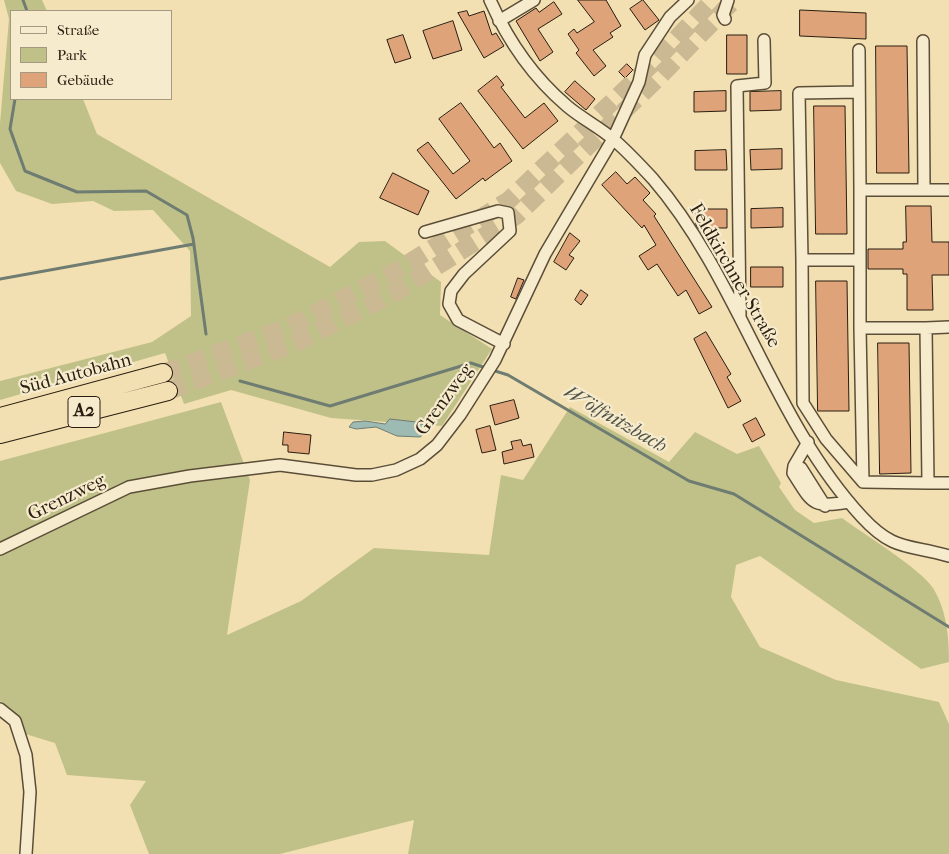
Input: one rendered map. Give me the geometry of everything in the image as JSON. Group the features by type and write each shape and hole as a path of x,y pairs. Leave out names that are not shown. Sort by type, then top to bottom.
{"highway":[{"name":"Süd Autobahn","path":"0,417 163,373"},
{"name":"Süd Autobahn","path":"0,434 168,391"}],"street":[{"name":"Feldkirchner Straße","path":"490,0 499,21 519,54 555,95 614,139 653,179 675,208 701,248 808,442 849,502 874,529 888,540 905,548 949,556"},
{"path":"499,21 534,0"},
{"name":"Grenzweg","path":"0,549 128,487 190,476 280,465 356,475 372,475 396,470 420,459 437,445 460,415 495,360 545,254 614,139 639,82 645,55 670,17 688,0"},
{"path":"725,19 724,15 728,0"},
{"path":"740,319 737,86 765,83 764,40"},
{"path":"923,41 924,190"},
{"path":"859,50 860,328 863,482"},
{"path":"859,92 799,93 804,403 826,438 863,482 949,483"},
{"path":"860,190 949,190"},
{"path":"425,232 498,211 508,213 510,231 450,291 449,304 458,320 504,344"},
{"path":"802,260 860,260"},
{"path":"860,328 949,327"},
{"path":"926,328 928,483"},
{"path":"808,442 794,466 801,468 825,506 849,502"},
{"path":"0,709 15,721 26,755 30,792 26,854"}],"green space":[{"path":"4,0 42,0 47,10 10,10 10,100 83,100 97,134 330,267 359,242 385,241 441,282 440,315 492,349 442,426 331,418 231,390 184,404 165,353 0,400 0,381 152,342 191,316 190,251 153,210 114,211 93,201 52,204 16,191 0,163 0,123 9,19"},
{"path":"221,402 250,480 227,635 301,601 374,548 489,555 501,475 523,480 570,407 669,462 695,432 737,454 759,446 781,483 779,487 795,510 814,523 842,518 917,571 933,588 938,597 946,624 949,662 921,669 760,556 736,565 731,597 760,647 836,680 939,702 949,724 949,854 408,854 414,820 280,854 149,854 130,805 146,781 67,775 55,743 22,733 12,710 0,701 0,461"}],"water":[{"path":"390,419 416,422 427,426 426,432 420,437 397,436 376,427 356,429 349,427 353,422 365,421 385,424"}],"building":[{"path":"578,0 606,0 621,26 610,33 613,37 593,50 606,66 594,76 576,53 579,50 568,34 574,29 577,33 594,22"},
{"path":"643,0 659,20 645,30 630,9"},
{"path":"554,2 562,14 538,29 553,52 540,61 516,21 536,8 539,12"},
{"path":"800,10 866,13 866,39 800,36"},
{"path":"467,11 469,16 484,11 492,35 496,33 504,46 484,58 458,13"},
{"path":"453,21 462,50 433,59 423,31"},
{"path":"403,35 411,58 395,63 387,40"},
{"path":"727,35 747,35 747,74 727,74"},
{"path":"876,46 907,46 909,173 877,173"},
{"path":"627,64 633,70 625,78 619,72"},
{"path":"497,76 504,85 501,87 525,118 544,103 558,121 523,149 478,91"},
{"path":"575,81 595,99 586,110 565,92"},
{"path":"726,91 726,111 694,112 694,92"},
{"path":"781,91 781,110 750,111 750,92"},
{"path":"461,103 494,148 500,143 512,161 485,181 483,178 456,199 417,150 428,142 453,174 470,161 439,119"},
{"path":"814,106 845,106 847,234 816,234"},
{"path":"782,149 782,169 751,170 750,150"},
{"path":"726,150 727,170 695,170 695,151"},
{"path":"616,172 627,184 635,177 650,193 643,200 656,214 654,216 712,307 699,314 686,290 678,296 657,264 648,270 639,256 656,245 644,225 642,228 602,185"},
{"path":"393,173 429,191 418,215 380,198"},
{"path":"906,206 931,206 932,242 949,242 949,275 932,275 933,310 907,310 907,274 903,274 903,269 868,269 868,249 903,249 903,242 906,242"},
{"path":"783,208 783,227 751,228 751,209"},
{"path":"696,209 727,209 727,228 698,228 696,225"},
{"path":"570,233 580,241 569,255 574,258 566,270 554,262"},
{"path":"751,267 783,267 783,287 751,287"},
{"path":"518,278 524,280 516,299 511,297"},
{"path":"816,281 847,281 849,411 818,411"},
{"path":"581,290 588,295 581,305 575,300"},
{"path":"706,332 731,374 727,377 741,401 728,408 694,339"},
{"path":"878,343 909,343 911,473 880,474"},
{"path":"514,400 519,418 495,425 490,406"},
{"path":"756,418 765,435 752,442 743,425"},
{"path":"490,426 496,450 482,453 476,430"},
{"path":"284,432 311,435 309,454 288,452 288,445 283,445"},
{"path":"521,440 523,446 531,444 534,457 504,464 502,452 513,449 511,442"}],"waterway":[{"name":"Wölfnitzbach","path":"23,0 27,10"},
{"name":"Wölfnitzbach","path":"15,100 10,129 25,171 77,192 146,191 187,215 193,238 206,334"},
{"path":"0,279 194,244"},
{"name":"Wölfnitzbach","path":"240,381 330,406 471,363 486,368"},
{"name":"Wölfnitzbach","path":"492,370 508,375 689,481 734,494 949,627"}],"tunnel":[{"path":"163,373 288,327 396,271 509,200 652,64 713,0"},
{"path":"168,391 294,344 398,291 516,216 659,77 734,0"}]}
